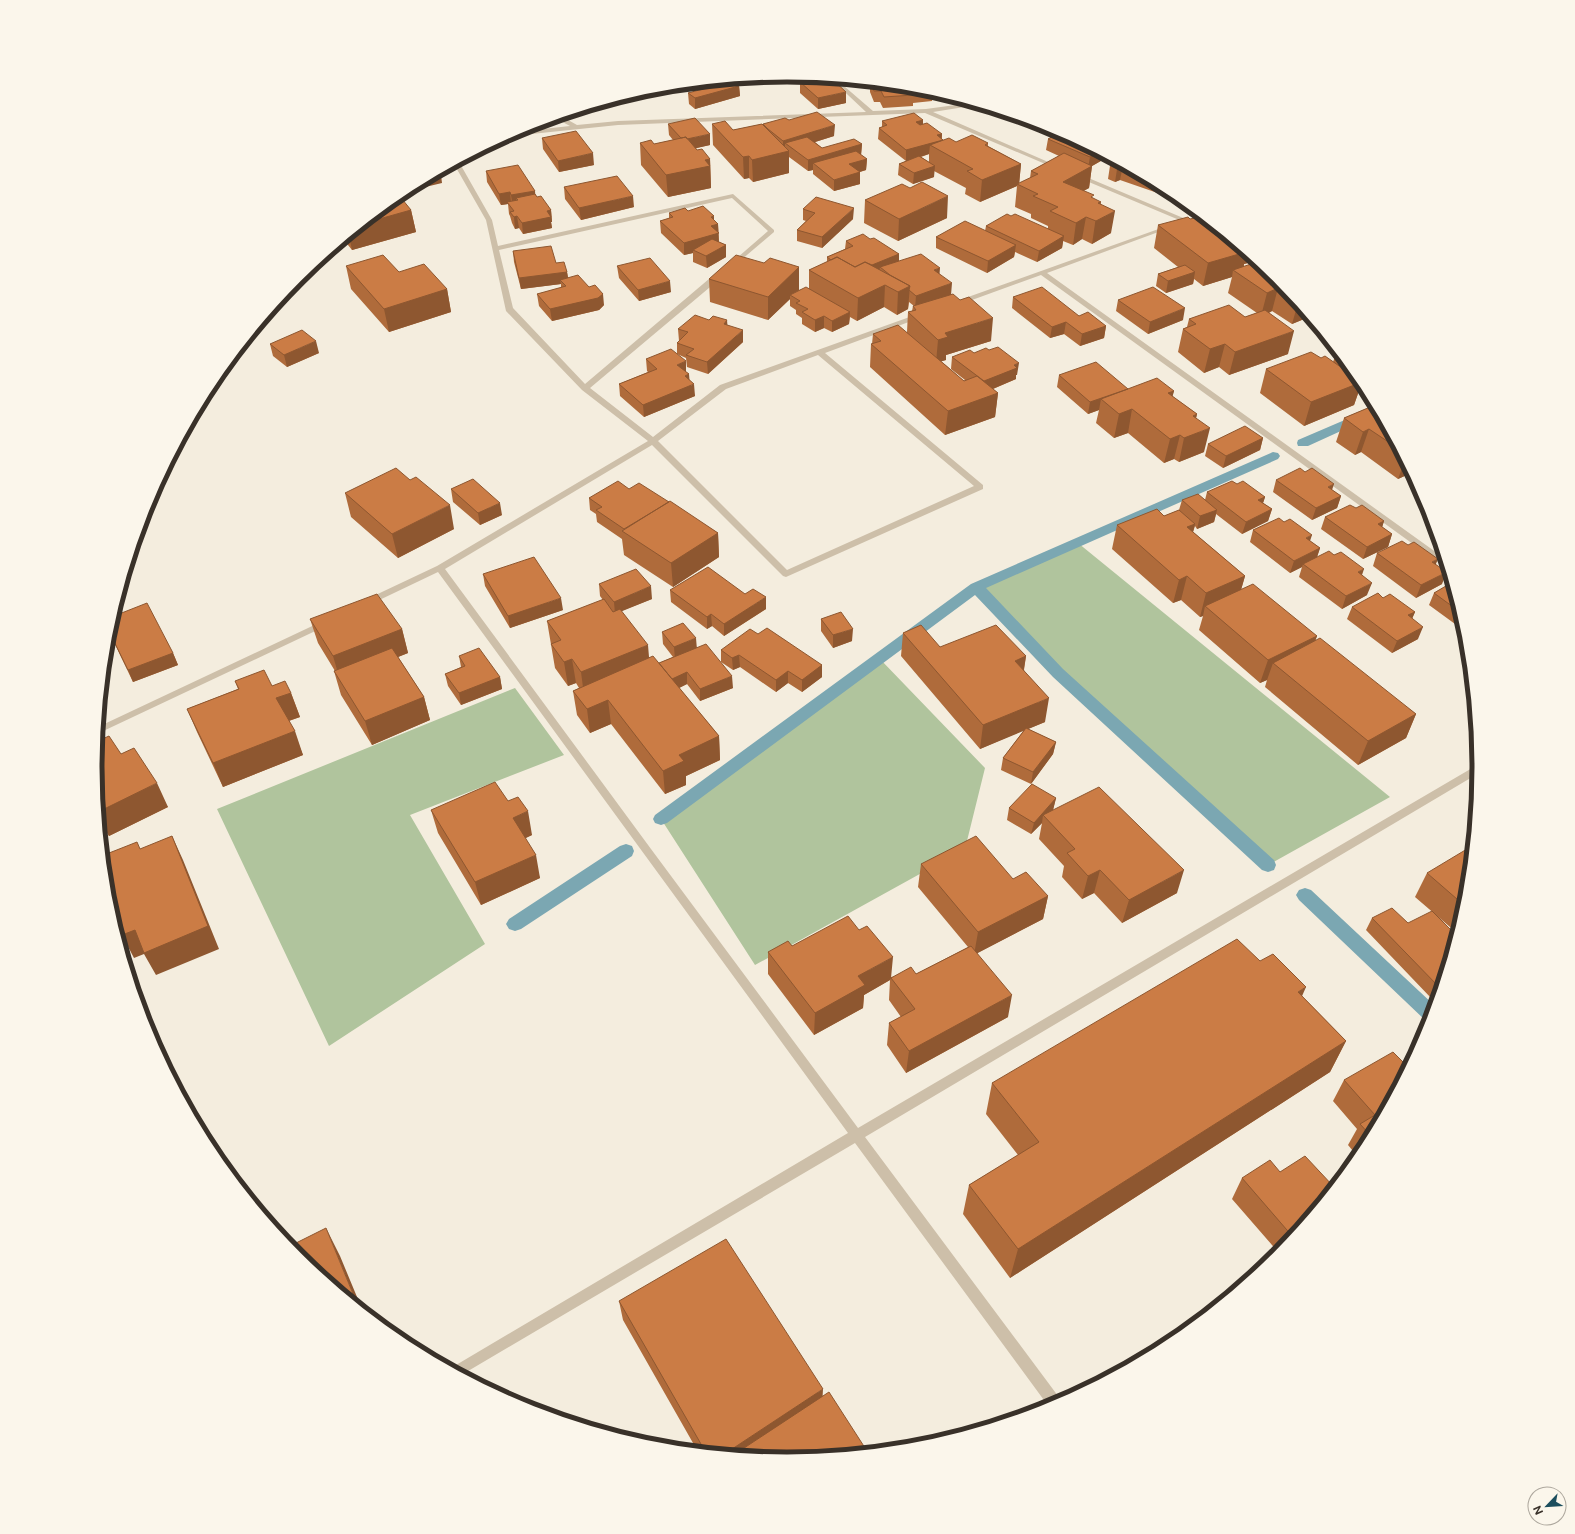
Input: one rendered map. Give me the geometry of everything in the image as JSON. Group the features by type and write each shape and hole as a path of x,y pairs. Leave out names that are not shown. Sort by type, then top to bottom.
{"street":[{"path":"838,84 872,114"},
{"path":"532,131 574,126 618,123 926,111 966,105"},
{"path":"926,111 1063,169"},
{"path":"563,120 574,126"},
{"path":"459,167 489,220 509,309 585,388 653,441 786,574 980,487 819,352"},
{"path":"1070,172 1186,221"},
{"path":"495,249 733,196 772,231 585,388"},
{"path":"952,304 1196,218"},
{"path":"1041,272 1440,559"},
{"path":"361,605 440,568 653,441 723,387 930,312"},
{"path":"440,568 647,852 1052,1399"},
{"path":"104,728 332,619"},
{"path":"461,1368 1472,773"}],"green space":[{"path":"1078,543 1390,797 1268,865 1058,673 976,587"},
{"path":"879,658 985,768 965,849 755,965 661,819"},
{"path":"515,688 564,755 410,815 485,944 329,1046 217,809"}],"building":[{"path":"800,82 837,84 846,92 818,98"},
{"path":"736,84 739,86 695,98 688,93 713,86"},
{"path":"873,88 913,94 913,95 884,97 881,91 874,91"},
{"path":"817,112 835,125 783,141 763,124 785,118 789,120"},
{"path":"914,113 923,120 916,122 920,125 927,123 942,134 937,135 943,140 906,150 879,128 887,125 882,121"},
{"path":"695,118 710,134 687,139 686,137 681,138 668,124"},
{"path":"725,121 733,130 762,124 789,151 752,160 749,156 743,157 712,124"},
{"path":"576,131 593,153 558,161 542,138"},
{"path":"972,135 988,143 985,145 1021,164 982,180 967,171 973,169 930,145 949,138 956,142"},
{"path":"1054,136 1093,155 1090,157 1048,139"},
{"path":"686,137 697,150 702,149 710,159 705,160 710,166 666,175 640,143 651,140 654,144"},
{"path":"807,137 822,148 854,139 862,144 808,160 785,143"},
{"path":"856,151 867,159 849,164 860,172 834,180 813,163"},
{"path":"1064,153 1092,166 1063,182 1094,195 1091,197 1101,202 1098,203 1115,211 1096,221 1086,217 1076,223 1050,211 1058,207 1033,196 1038,194 1017,184 1038,174 1031,171"},
{"path":"919,156 935,166 914,173 899,164"},
{"path":"518,165 535,191 511,195 510,192 499,194 486,171"},
{"path":"617,176 633,196 579,208 564,187"},
{"path":"922,182 948,196 899,219 865,200 902,184 910,188"},
{"path":"535,194 537,197 541,196 551,210 547,211 551,217 522,223 517,216 514,217 510,212 514,211 507,202 518,200 516,198"},
{"path":"816,197 854,208 822,237 797,230 815,213 803,209"},
{"path":"403,200 411,210 375,220"},
{"path":"703,206 714,216 711,217 718,224 711,226 719,233 684,243 660,221 673,217 669,213 685,208 688,211"},
{"path":"1007,214 1011,216 1015,214 1064,236 1039,251 986,226"},
{"path":"1188,217 1190,219 1196,218 1241,254 1208,263 1158,225"},
{"path":"965,221 1016,245 988,261 936,237"},
{"path":"863,234 870,239 874,238 899,254 872,265 865,262 855,267 837,257 831,260 827,257 853,246 846,241"},
{"path":"712,239 726,245 706,256 693,250"},
{"path":"551,246 556,263 564,262 567,272 519,278 513,251"},
{"path":"921,254 940,268 934,270 952,283 916,296 909,290 910,286 890,275 880,267"},
{"path":"383,255 399,272 424,264 447,289 384,309 346,266"},
{"path":"736,255 764,263 770,258 799,267 768,297 709,279"},
{"path":"837,257 855,267 865,262 910,286 898,292 885,285 858,298 809,270"},
{"path":"650,258 670,281 638,290 617,266"},
{"path":"1252,264 1277,288 1267,293 1233,270"},
{"path":"1185,265 1195,272 1168,281 1158,274"},
{"path":"578,275 589,287 595,285 603,294 598,298 550,309 537,294 566,286 560,280"},
{"path":"806,287 850,312 832,321 824,316 815,320 802,312 808,309 796,303 800,301 790,295"},
{"path":"1042,287 1079,316 1088,312 1106,326 1082,334 1066,322 1052,327 1013,297"},
{"path":"1153,287 1185,308 1150,322 1118,300"},
{"path":"953,294 960,300 969,297 993,318 945,333 948,337 938,340 908,312 916,310 913,306"},
{"path":"1229,305 1245,317 1265,310 1294,331 1235,352 1225,344 1210,349 1183,329 1196,324 1189,319"},
{"path":"695,315 709,320 713,316 727,320 724,324 743,330 707,362 686,355 694,349 677,343 688,332 678,329"},
{"path":"898,325 964,381 977,376 998,393 948,411 871,344 881,341 873,334"},
{"path":"302,330 316,341 284,355 270,344"},
{"path":"998,347 1019,363 1014,365 1017,368 984,381 952,357 970,350 974,353 986,348 989,350"},
{"path":"671,349 686,361 677,365 689,374 685,376 694,384 643,405 619,384 657,369 646,359"},
{"path":"1311,352 1321,358 1325,356 1346,371 1356,384 1311,402 1266,369"},
{"path":"1096,362 1128,389 1090,402 1059,375"},
{"path":"1157,378 1174,391 1168,393 1197,414 1193,416 1210,428 1184,438 1180,435 1170,439 1132,409 1119,414 1101,399"},
{"path":"1370,407 1391,444 1369,429 1363,432 1344,418"},
{"path":"1245,426 1263,438 1226,456 1208,444"},
{"path":"396,468 410,480 416,477 450,505 392,534 345,493"},
{"path":"1300,468 1305,472 1312,468 1334,484 1328,487 1341,496 1316,508 1276,480"},
{"path":"473,479 500,503 478,513 451,489"},
{"path":"618,481 629,489 639,483 669,502 624,529 596,510 602,507 589,498"},
{"path":"1232,481 1237,484 1243,481 1265,497 1258,500 1272,509 1246,522 1207,492"},
{"path":"1198,494 1217,510 1200,516 1182,500"},
{"path":"670,501 718,533 671,563 622,531"},
{"path":"1350,505 1356,508 1362,505 1384,521 1378,524 1392,534 1367,547 1325,517"},
{"path":"1157,509 1164,516 1179,510 1195,524 1187,527 1245,576 1206,593 1187,576 1179,580 1117,525"},
{"path":"1279,518 1284,522 1290,519 1312,535 1306,538 1320,548 1294,561 1253,530"},
{"path":"1402,541 1408,545 1414,542 1438,559 1432,562 1443,569 1444,573 1421,585 1377,553"},
{"path":"1329,551 1334,555 1341,552 1364,569 1358,572 1372,583 1346,596 1303,564"},
{"path":"534,557 561,598 508,616 483,574"},
{"path":"708,567 745,594 753,589 766,597 724,624 711,614 707,617 670,590"},
{"path":"636,569 651,586 614,602 599,584"},
{"path":"1253,584 1317,636 1268,660 1205,606"},
{"path":"1448,585 1453,607 1434,593"},
{"path":"1378,593 1383,598 1390,594 1415,612 1408,615 1423,627 1397,641 1352,607"},
{"path":"377,594 402,629 333,656 310,619"},
{"path":"604,599 613,612 620,609 648,645 581,672 572,659 564,662 551,644 561,640 547,621"},
{"path":"147,603 173,653 128,670 114,642 121,613"},
{"path":"841,612 853,629 833,635 821,619"},
{"path":"683,623 696,638 674,647 662,632"},
{"path":"921,625 940,647 996,625 1026,656 1015,661 1049,698 983,725 903,633"},
{"path":"767,628 822,665 802,680 788,671 776,680 739,655 732,658 721,650 750,629 758,634"},
{"path":"1320,638 1416,714 1368,741 1273,663"},
{"path":"706,644 732,676 700,689 687,672 672,679 659,663"},
{"path":"392,648 424,697 365,721 334,671"},
{"path":"479,648 500,677 459,693 445,674 465,666 459,656"},
{"path":"653,656 719,736 679,755 684,761 663,771 608,700 587,709 573,691"},
{"path":"264,670 272,686 285,681 291,693 276,698 295,731 213,763 187,709 239,689 235,681"},
{"path":"1026,728 1056,742 1033,772 1003,758"},
{"path":"109,736 121,754 134,748 157,783 104,809 102,767 103,739"},
{"path":"495,782 508,801 518,797 528,811 513,818 536,855 475,882 431,810"},
{"path":"1032,784 1056,798 1034,823 1009,808"},
{"path":"1099,787 1184,870 1129,900 1100,870 1088,876 1067,853 1075,849 1043,815"},
{"path":"172,836 208,926 144,953 135,930 124,934 108,854 137,842 140,849"},
{"path":"976,836 1013,879 1026,872 1048,896 978,932 921,864"},
{"path":"1468,849 1459,901 1427,873"},
{"path":"1392,908 1408,923 1432,911 1452,931 1437,985 1372,918"},
{"path":"848,916 859,930 867,926 893,957 858,976 865,985 815,1013 768,952 788,941 792,946"},
{"path":"1237,939 1260,961 1273,954 1306,987 1298,992 1346,1041 1018,1249 969,1185 1039,1142 992,1083"},
{"path":"971,946 1012,995 909,1051 889,1023 915,1009 891,978 911,967 916,974"},
{"path":"1393,1052 1405,1064 1381,1110 1367,1132 1360,1124 1375,1115 1344,1080"},
{"path":"1305,1156 1331,1184 1303,1219 1289,1233 1242,1178 1270,1160 1280,1172"},
{"path":"326,1228 354,1297 336,1282 295,1243"},
{"path":"726,1239 823,1389 731,1450 702,1446 619,1301"},
{"path":"829,1392 865,1447 832,1451 740,1451"}],"waterway":[{"path":"1303,443 1361,417"},
{"path":"976,587 1273,456"},
{"path":"661,819 976,587"},
{"path":"976,587 1058,673 1268,865"},
{"path":"515,924 626,851"},
{"path":"1305,895 1427,1010"}]}
